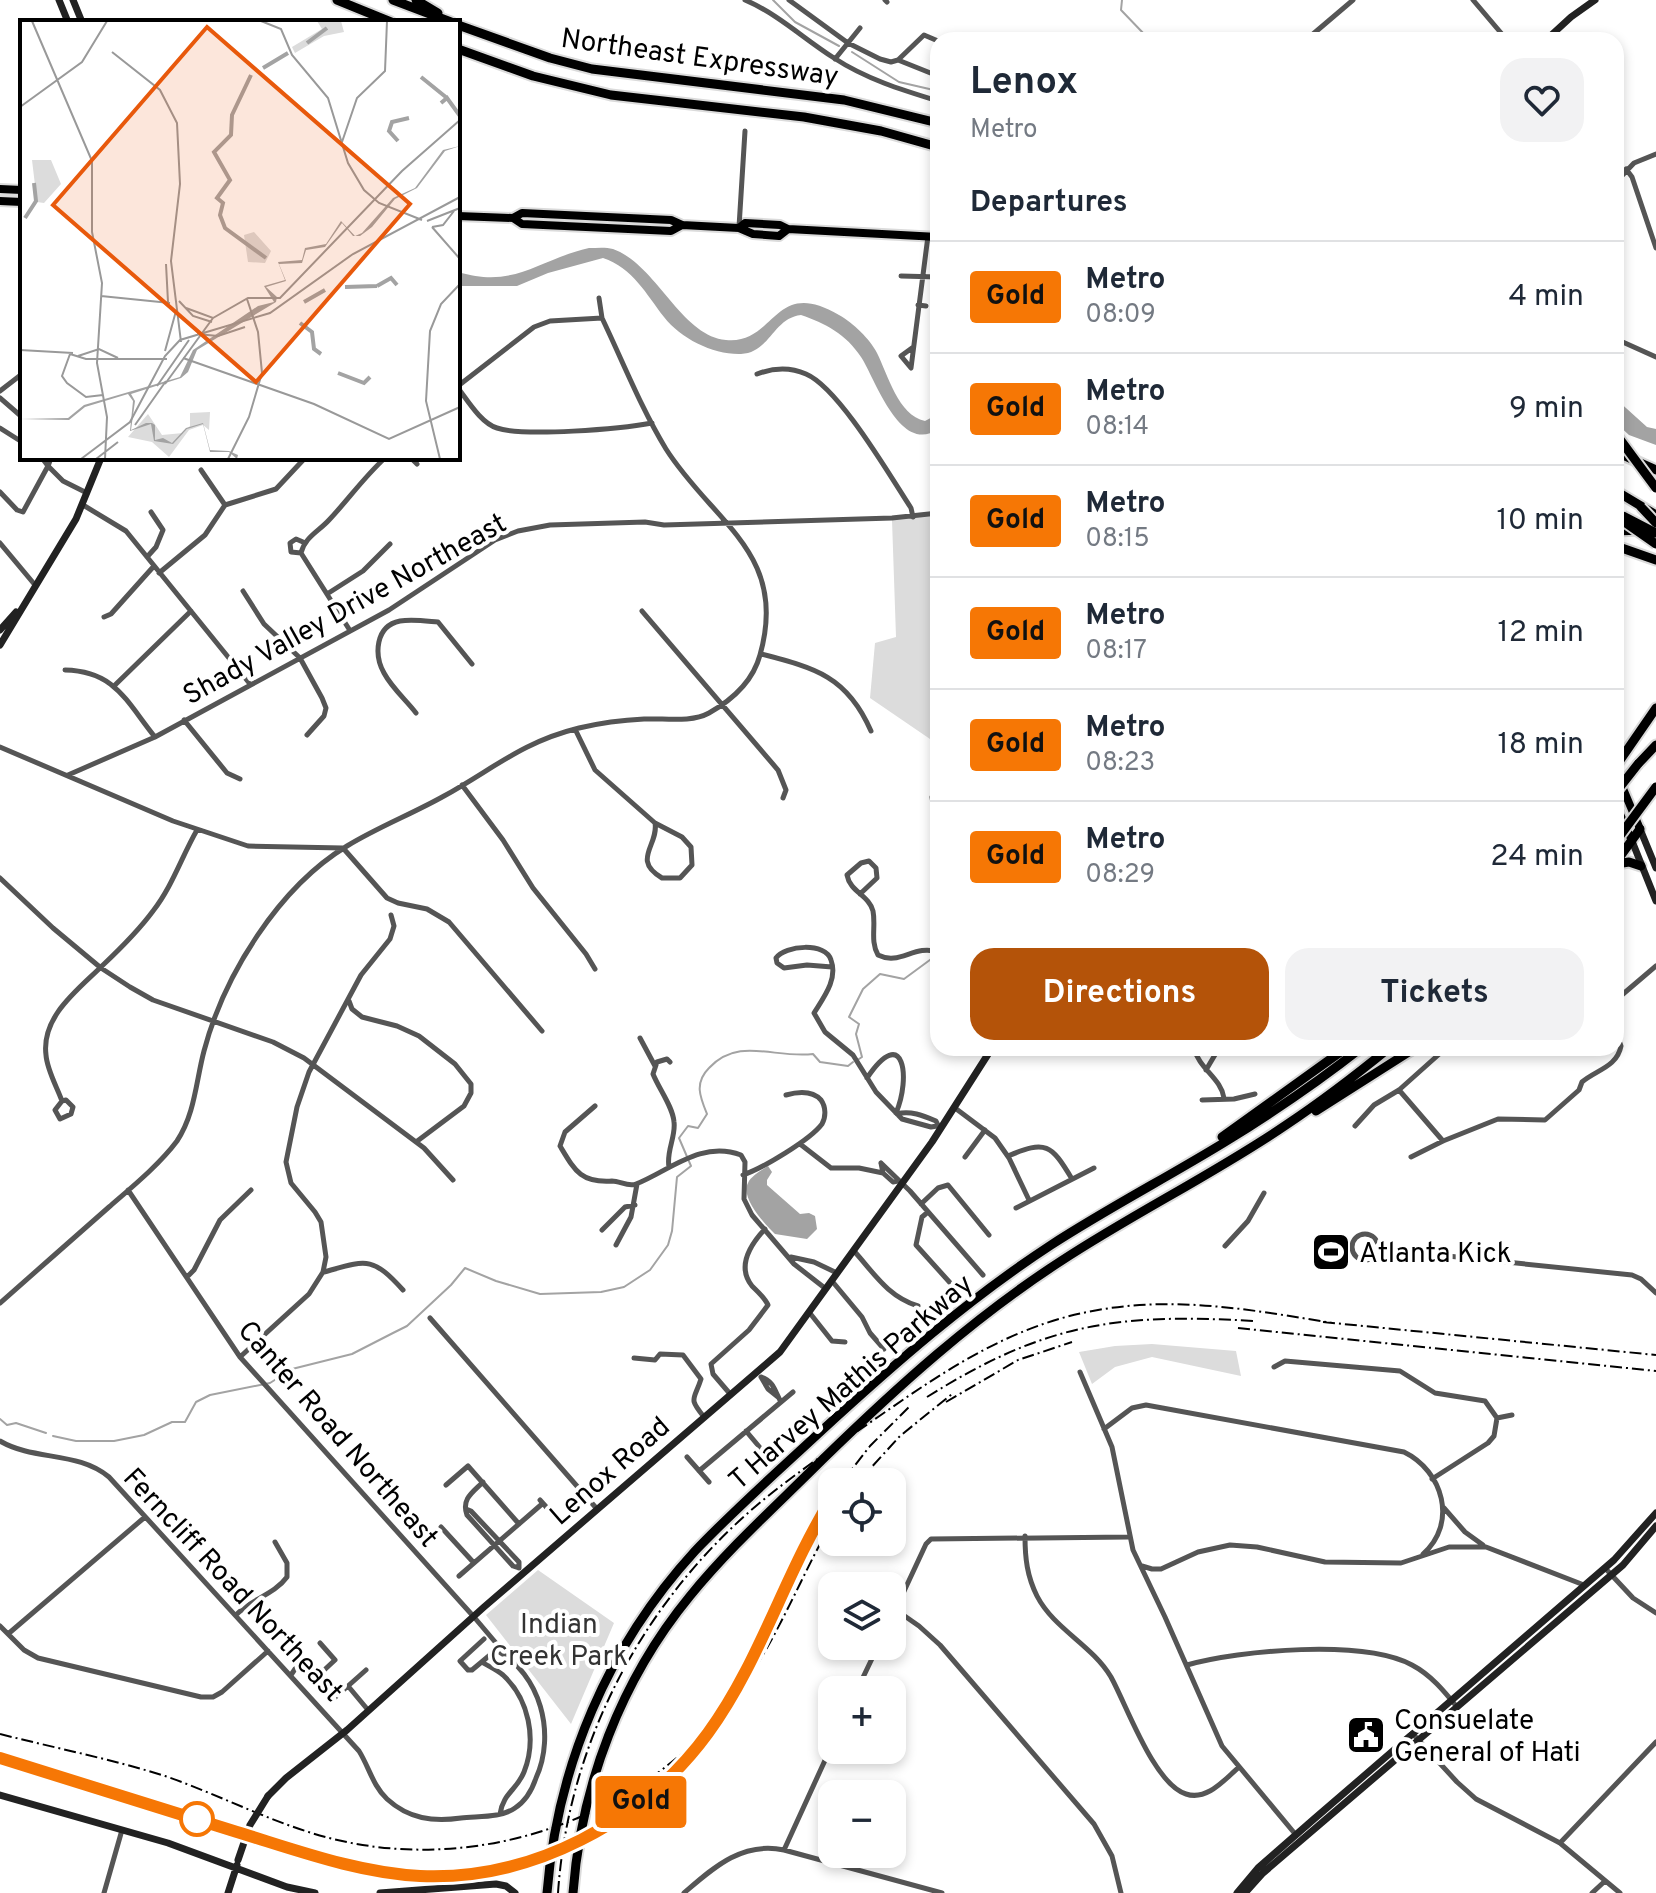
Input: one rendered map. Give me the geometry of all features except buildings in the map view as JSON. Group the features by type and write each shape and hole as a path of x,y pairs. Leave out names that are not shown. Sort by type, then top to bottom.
{"highway":[{"path":"337,0 386,20"},
{"path":"393,0 446,20"},
{"path":"416,0 447,20"},
{"name":"Northeast Expressway","path":"460,26 592,69 844,100 930,121"},
{"name":"Northeast Expressway","path":"460,50 533,76 611,95 817,119 881,131 930,145"},
{"path":"1624,445 1656,488"},
{"path":"1624,456 1656,470"},
{"path":"1624,496 1641,507 1656,524"},
{"path":"1624,518 1656,524"},
{"path":"1624,518 1656,524"},
{"path":"1624,522 1656,544"},
{"path":"1624,530 1656,524"},
{"path":"1624,549 1656,560"},
{"path":"1624,755 1656,708"},
{"path":"1624,782 1656,745"},
{"path":"1624,830 1656,787"},
{"path":"1624,852 1640,829"},
{"path":"1624,862 1641,866"},
{"path":"1157,1181 1276,1101 1335,1056"},
{"name":"T Harvey Mathis Parkway","path":"547,1893 561,1802 591,1712 625,1644 681,1567 735,1511 936,1329 1040,1253 1271,1113 1350,1056"},
{"name":"T Harvey Mathis Parkway","path":"573,1893 586,1808 614,1722 657,1642 712,1570 886,1398 970,1326 1062,1261 1284,1126 1378,1056"},
{"path":"1284,1126 1311,1114 1402,1056"}],"main road":[{"path":"0,189 20,190"},
{"path":"0,201 20,202"},
{"path":"460,216 513,218 522,224 671,231 682,225 739,228 753,234 779,236 788,229 930,236"},
{"path":"1624,791 1640,829"},
{"path":"1624,823 1632,841"}],"street":[{"path":"59,0 67,20"},
{"path":"73,0 81,20"},
{"path":"745,0 772,14 835,59 890,86 930,98"},
{"path":"789,0 848,43 891,62 898,60 924,35 930,38"},
{"path":"1315,32 1353,0"},
{"path":"1473,0 1500,32"},
{"path":"1555,32 1595,0"},
{"path":"835,59 860,28"},
{"path":"898,60 930,73"},
{"path":"739,228 745,131"},
{"path":"1624,172 1656,154"},
{"path":"1626,169 1632,177 1656,248"},
{"path":"912,348 930,250"},
{"path":"901,276 930,277"},
{"path":"0,1303 169,1150 181,1133 193,1102 204,1052 215,1021 245,958 266,923 305,878 343,848 462,785 520,749 575,729 639,720 696,717 722,704 750,679 761,654 768,621 767,596 752,555 680,468 652,423 602,318 599,298"},
{"path":"918,305 926,306"},
{"path":"460,385 534,327 550,321 602,318"},
{"path":"1624,343 1656,357"},
{"path":"757,374 771,369 795,370 820,383 874,451 911,508 913,517"},
{"path":"0,391 20,376"},
{"path":"460,390 494,428 514,431 574,430 652,423"},
{"path":"0,398 20,415"},
{"path":"0,428 20,441"},
{"path":"44,460 63,481 88,493"},
{"path":"0,492 17,510 23,512 50,460"},
{"path":"1,643 83,505 100,460"},
{"path":"159,573 205,535 225,505 276,489 303,460"},
{"path":"349,629 301,553 303,543 330,520 383,460"},
{"path":"413,460 417,464"},
{"path":"201,470 225,505"},
{"path":"83,505 126,531 250,684"},
{"path":"147,557 163,530 151,512"},
{"name":"Shady Valley Drive Northeast","path":"68,775 155,737 389,610 495,540 518,531 550,525 645,522 664,525 930,514"},
{"path":"301,553 291,552 290,543 296,539 303,543"},
{"path":"0,543 35,585"},
{"path":"327,594 363,571 390,544"},
{"path":"104,617 111,614 154,566"},
{"path":"243,591 264,624 300,658 326,708 321,721 307,735"},
{"path":"0,630 25,601"},
{"path":"389,610 397,621"},
{"path":"114,686 191,611"},
{"path":"642,611 778,770 786,790 783,798"},
{"path":"416,713 384,673 378,658 380,638 397,621 438,622 472,664"},
{"path":"761,654 809,666 827,675 854,699 871,731"},
{"path":"65,670 91,672 105,677 155,737"},
{"path":"184,720 227,773 240,779"},
{"path":"575,729 595,770 655,823 682,837 691,847 692,865 680,878 662,878 649,866 647,853 656,835 655,823"},
{"path":"0,747 197,830 248,846 343,848"},
{"path":"462,785 503,840 533,888 595,969"},
{"path":"1640,829 1656,868"},
{"path":"62,1101 46,1057 46,1040 56,1016 81,983 101,968 163,898 197,830"},
{"path":"1632,841 1656,901"},
{"path":"343,848 392,901 427,909 449,922 542,1031"},
{"path":"860,894 877,878 876,868 869,861 861,863 847,875 849,883 860,894 866,899 873,911 873,941 878,955 895,959 916,950 930,951"},
{"path":"0,878 101,968 153,1000 273,1042 313,1064 416,1142 435,1158 453,1180"},
{"path":"240,1357 309,1294 323,1272 326,1257 321,1222 291,1183 286,1169 297,1107 313,1064 361,975 390,939 394,926 391,915"},
{"path":"832,967 807,965 784,968 776,958 786,949 802,947 824,950 830,955 832,967 832,981 814,1013 825,1032 853,1055 876,1092 902,1119 921,1119 931,1127 939,1127"},
{"path":"1624,993 1656,966"},
{"path":"349,1001 352,1009 362,1017 397,1026 419,1036 455,1064 471,1084 471,1093 464,1106 416,1142"},
{"path":"640,1038 655,1066"},
{"path":"867,1078 887,1055 896,1054 903,1061 905,1084 896,1113"},
{"name":"Lenox Road","path":"228,1893 250,1825 268,1796 286,1778 369,1711 521,1571 759,1375 780,1352 955,1108 987,1056"},
{"path":"1198,1056 1220,1085 1224,1098"},
{"path":"1206,1070 1214,1056"},
{"path":"1355,1126 1374,1105 1399,1090 1437,1056"},
{"path":"1411,1157 1498,1119 1545,1120 1579,1090 1587,1077 1597,1075 1618,1056"},
{"path":"669,1167 667,1158 675,1118 653,1074 655,1066 665,1059 670,1062"},
{"path":"1399,1090 1443,1141"},
{"path":"743,1175 800,1144 822,1123 825,1108 820,1099 808,1093 786,1095"},
{"path":"1202,1100 1255,1094"},
{"path":"595,1106 565,1132 560,1146 572,1167 590,1181 637,1184 676,1162 698,1154 720,1152 741,1155 745,1162 744,1199 752,1215 799,1268 826,1289"},
{"path":"955,1108 995,1138 1008,1156 1029,1200"},
{"path":"965,1157 985,1130"},
{"path":"800,1144 831,1168 859,1168 884,1174 899,1182 983,1275"},
{"path":"1008,1156 1034,1145 1043,1146 1061,1161 1072,1179"},
{"path":"1016,1208 1094,1168"},
{"path":"616,1245 631,1217 637,1184"},
{"path":"921,1204 938,1188 948,1185 989,1235"},
{"name":"Canter Road Northeast","path":"128,1190 240,1357 474,1617 496,1643 496,1650 508,1656 536,1692 544,1719"},
{"path":"187,1277 194,1270 220,1220 251,1190"},
{"path":"1225,1246 1248,1221 1264,1193"},
{"path":"602,1230 625,1207 635,1205"},
{"path":"928,1212 922,1217 916,1245 953,1286"},
{"path":"731,1395 713,1374 711,1364 749,1330 768,1305 747,1279 746,1258 749,1247 765,1229"},
{"path":"1366,1233 1376,1238 1379,1249 1374,1257 1363,1260 1354,1253 1352,1246 1357,1236 1366,1233"},
{"path":"1379,1249 1632,1275 1656,1293"},
{"path":"853,1250 873,1277 892,1294 918,1306"},
{"path":"790,1257 814,1262 837,1273"},
{"path":"799,1268 804,1260"},
{"path":"323,1272 357,1262 370,1263 391,1277 403,1290"},
{"path":"832,1281 884,1349"},
{"path":"809,1312 832,1341 845,1342"},
{"path":"430,1318 597,1509"},
{"path":"634,1358 655,1360 660,1354 683,1355 700,1375 693,1403 705,1418"},
{"path":"1274,1367 1285,1361 1400,1371 1435,1393 1485,1401 1497,1418 1494,1436 1432,1479"},
{"path":"1080,1372 1118,1472 1128,1537 1140,1565 1156,1577"},
{"path":"759,1375 779,1400"},
{"path":"699,1471 779,1400 793,1392"},
{"path":"1104,1429 1132,1408 1146,1405 1396,1449 1419,1461 1432,1479 1444,1507 1465,1532 1486,1547 1584,1585"},
{"path":"1497,1418 1512,1415"},
{"path":"746,1431 762,1450"},
{"name":"Ferncliff Road Northeast","path":"0,1441 21,1451 81,1461 109,1477 359,1751 375,1785 388,1800 411,1814 433,1822 500,1814"},
{"path":"687,1457 709,1482"},
{"path":"446,1485 468,1466 519,1524"},
{"path":"483,1482 467,1498 465,1508 519,1562 521,1571"},
{"path":"459,1576 541,1502 557,1519"},
{"path":"1420,1557 1439,1535 1444,1521 1444,1507"},
{"path":"1245,1893 1263,1873 1355,1796 1451,1699 1605,1568 1656,1513"},
{"path":"8,1634 145,1517"},
{"path":"1237,1893 1258,1868 1296,1835 1415,1736 1457,1707 1611,1576 1656,1526"},
{"path":"441,1527 474,1563"},
{"path":"1025,1536 1027,1570 1038,1599 1051,1616 1105,1667 1146,1748 1171,1784 1185,1794 1202,1795 1238,1768"},
{"path":"906,1588 931,1539 1128,1537"},
{"path":"236,1615 250,1601 272,1592 287,1577 287,1563 275,1542"},
{"path":"1156,1577 1198,1552 1230,1545 1257,1547 1325,1562 1401,1563 1449,1547 1486,1547"},
{"path":"1140,1565 1152,1569 1156,1577 1187,1665 1222,1746 1296,1835"},
{"path":"1605,1568 1633,1598 1656,1613"},
{"path":"906,1617 940,1645 1094,1824 1112,1856 1121,1893"},
{"path":"0,1626 24,1650 38,1658 201,1697 213,1697 222,1692 268,1651"},
{"path":"484,1639 460,1661 470,1671 496,1650"},
{"path":"320,1643 335,1660 321,1673"},
{"path":"1187,1665 1299,1649 1370,1653 1413,1665 1434,1680 1457,1707"},
{"path":"292,1677 301,1663 309,1660 340,1693"},
{"path":"482,1662 502,1674 519,1696 530,1721 531,1736 524,1775 506,1795 500,1814"},
{"path":"331,1701 366,1670"},
{"path":"348,1686 369,1711"},
{"path":"500,1814 514,1809 531,1792 542,1765 547,1727 544,1719 530,1721"},
{"path":"1415,1736 1476,1799 1560,1843 1620,1893"},
{"path":"1560,1843 1656,1742"},
{"path":"784,1850 823,1764"},
{"path":"0,1795 237,1864 287,1887 315,1893"},
{"path":"104,1893 122,1830"},
{"path":"684,1893 714,1868 744,1850 763,1846 942,1893"},
{"path":"1592,1893 1605,1881"},
{"path":"380,1893 496,1884 506,1886 515,1893"}],"green space":[{"path":"930,512 930,739 870,698 875,643 896,637 892,520"},
{"path":"1152,1344 1236,1351 1241,1376 1152,1357 1115,1367 1092,1384 1079,1352"},
{"name":"Indian Creek Park","path":"538,1570 614,1623 571,1724 486,1615"}],"shaded area":[{"path":"604,248 628,257 695,326 710,336 726,340 743,339 787,307 801,303 817,305 839,315 870,342 895,393 908,411 925,421 930,418 930,432 924,435 912,432 901,424 849,342 827,326 801,315 784,322 759,348 731,354 709,349 679,332 631,275 603,258 548,273 517,286 460,286 460,272 495,277 511,275 571,253"},
{"path":"1624,406 1647,427 1656,429 1656,445 1624,430"},
{"path":"768,1166 772,1172 767,1185 800,1214 815,1216 817,1229 807,1239 775,1234 750,1203 746,1189 748,1183"}],"waterway":[{"path":"773,0 795,22 839,46"},
{"path":"1122,0 1121,10 1142,32"},
{"path":"852,52 899,82 930,89"},
{"path":"859,1059 862,1057 856,1034 859,1024 849,1017 863,989 880,974 904,979 930,960"},
{"path":"53,1436 76,1441 114,1441 144,1435 172,1422 185,1422 196,1402 210,1395 270,1383 292,1369 352,1354 407,1326 465,1268 540,1294 601,1292 624,1287 650,1270 668,1245 677,1177 691,1166 679,1138 688,1126 698,1128 707,1114 700,1085 709,1068 721,1058 745,1051 813,1054 820,1062 848,1066 853,1062"},
{"path":"0,1419 7,1425 16,1423 46,1433"}],"railway":[{"path":"558,1893 565,1838 577,1783 595,1731 618,1680 678,1586 715,1544 800,1471 904,1399 982,1351 1010,1337 1067,1317 1098,1310 1157,1304 1245,1309 1332,1323"},
{"path":"927,1397 1009,1353 1083,1328 1162,1319 1254,1321"},
{"path":"1323,1322 1656,1355"},
{"path":"1238,1328 1656,1371"},
{"path":"946,1402 1018,1360 1072,1342"},
{"path":"871,1468 900,1436 952,1394"},
{"path":"853,1468 911,1405"},
{"path":"794,1568 818,1524"},
{"path":"0,1734 165,1776 287,1825 329,1838 385,1848 442,1849 498,1842 553,1828 605,1805 654,1776 697,1740 750,1676 818,1548"},
{"path":"0,1758 5,1760"},
{"path":"389,1872 466,1874 542,1856 612,1822 673,1773"}],"metro line":[{"name":"Gold","path":"0,1758 319,1857 389,1872 422,1876 457,1875 532,1860 565,1847 614,1821 668,1779 693,1752 733,1693 818,1522"}],"place":[{"name":"Atlanta Kick","path":"1331,1252"},
{"name":"Consuelate General of Hati","path":"1366,1735"}]}
